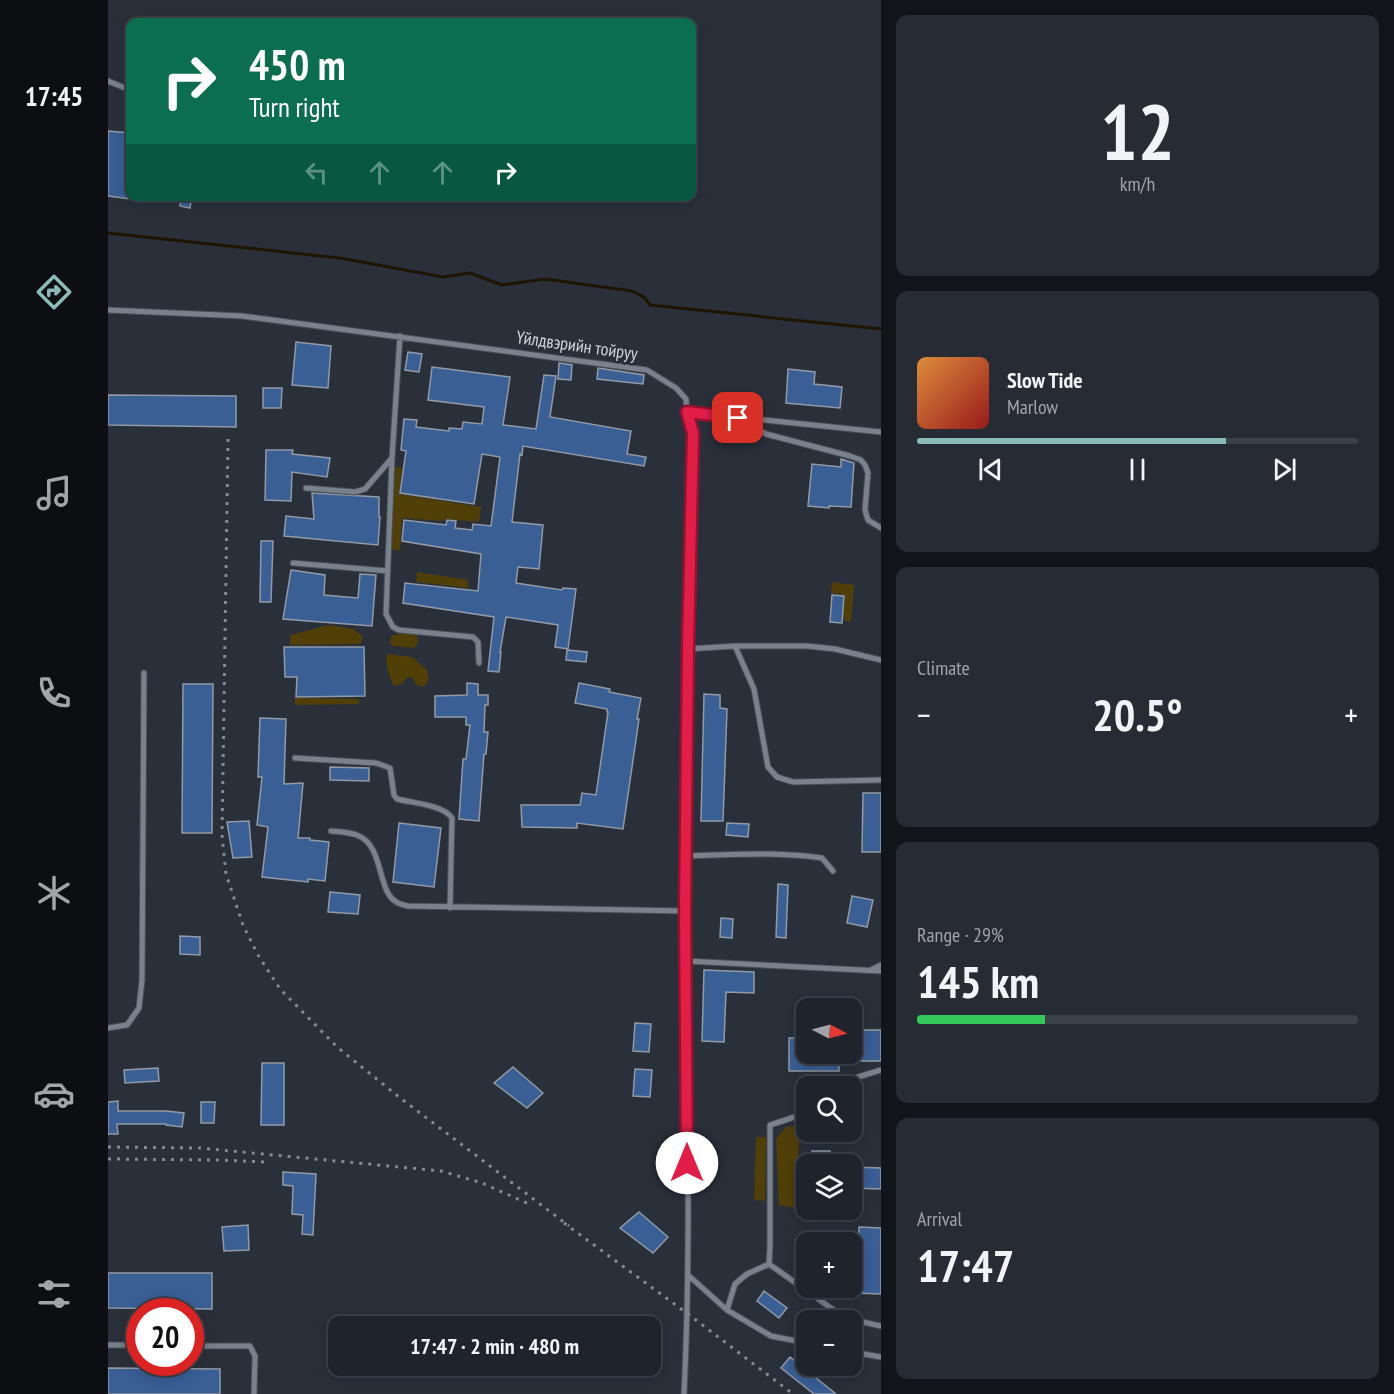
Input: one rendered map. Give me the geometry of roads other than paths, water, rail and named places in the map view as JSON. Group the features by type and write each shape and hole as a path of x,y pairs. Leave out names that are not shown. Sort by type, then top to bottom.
{"lane":[{"path":"108,81 126,88"},
{"name":"Үйлдвэрийн тойруу","path":"108,310 242,316 647,370 676,388 686,399 693,433 685,911 688,1314 684,1394"},
{"path":"400,336 392,458 386,614 393,627 399,630 473,638 478,642 479,663"},
{"path":"687,412 881,432"},
{"path":"738,418 766,434 861,460 868,473 865,510 868,520 881,528"},
{"path":"306,488 355,492 365,489 392,458"},
{"path":"293,563 388,571"},
{"path":"688,649 735,646 807,646 835,649 881,660"},
{"path":"735,646 753,689 768,768 777,777 793,782 881,780"},
{"path":"108,1028 127,1025 139,1008 141,989 144,673"},
{"path":"295,758 376,763 390,768 394,795 397,799 448,813 452,818 450,908"},
{"path":"331,831 359,836 367,841 374,851 388,895 394,901 408,906 685,911"},
{"path":"686,856 777,853 806,855 822,858 833,871"},
{"path":"686,961 881,971"},
{"path":"870,970 881,965"},
{"path":"861,1076 881,1070"},
{"path":"769,1264 770,1125 796,1117"},
{"path":"727,1310 735,1284 747,1274 769,1264"},
{"path":"769,1264 845,1318 881,1326"},
{"path":"688,1275 727,1310 771,1335 796,1341"},
{"path":"108,1345 126,1346"},
{"path":"204,1346 250,1346 255,1356 254,1394"},
{"path":"862,1354 881,1358"}],"waterway":[{"path":"108,233 340,258 443,277 470,273 502,285 545,279 632,291 644,297 650,305 881,329"}],"railway":[{"path":"228,439 222,835 226,874 243,925 258,955 280,989 337,1047 569,1226"},
{"path":"108,1147 200,1148 441,1171 482,1183 529,1204"},
{"path":"108,1159 267,1162"},
{"path":"564,1223 793,1394"}]}
